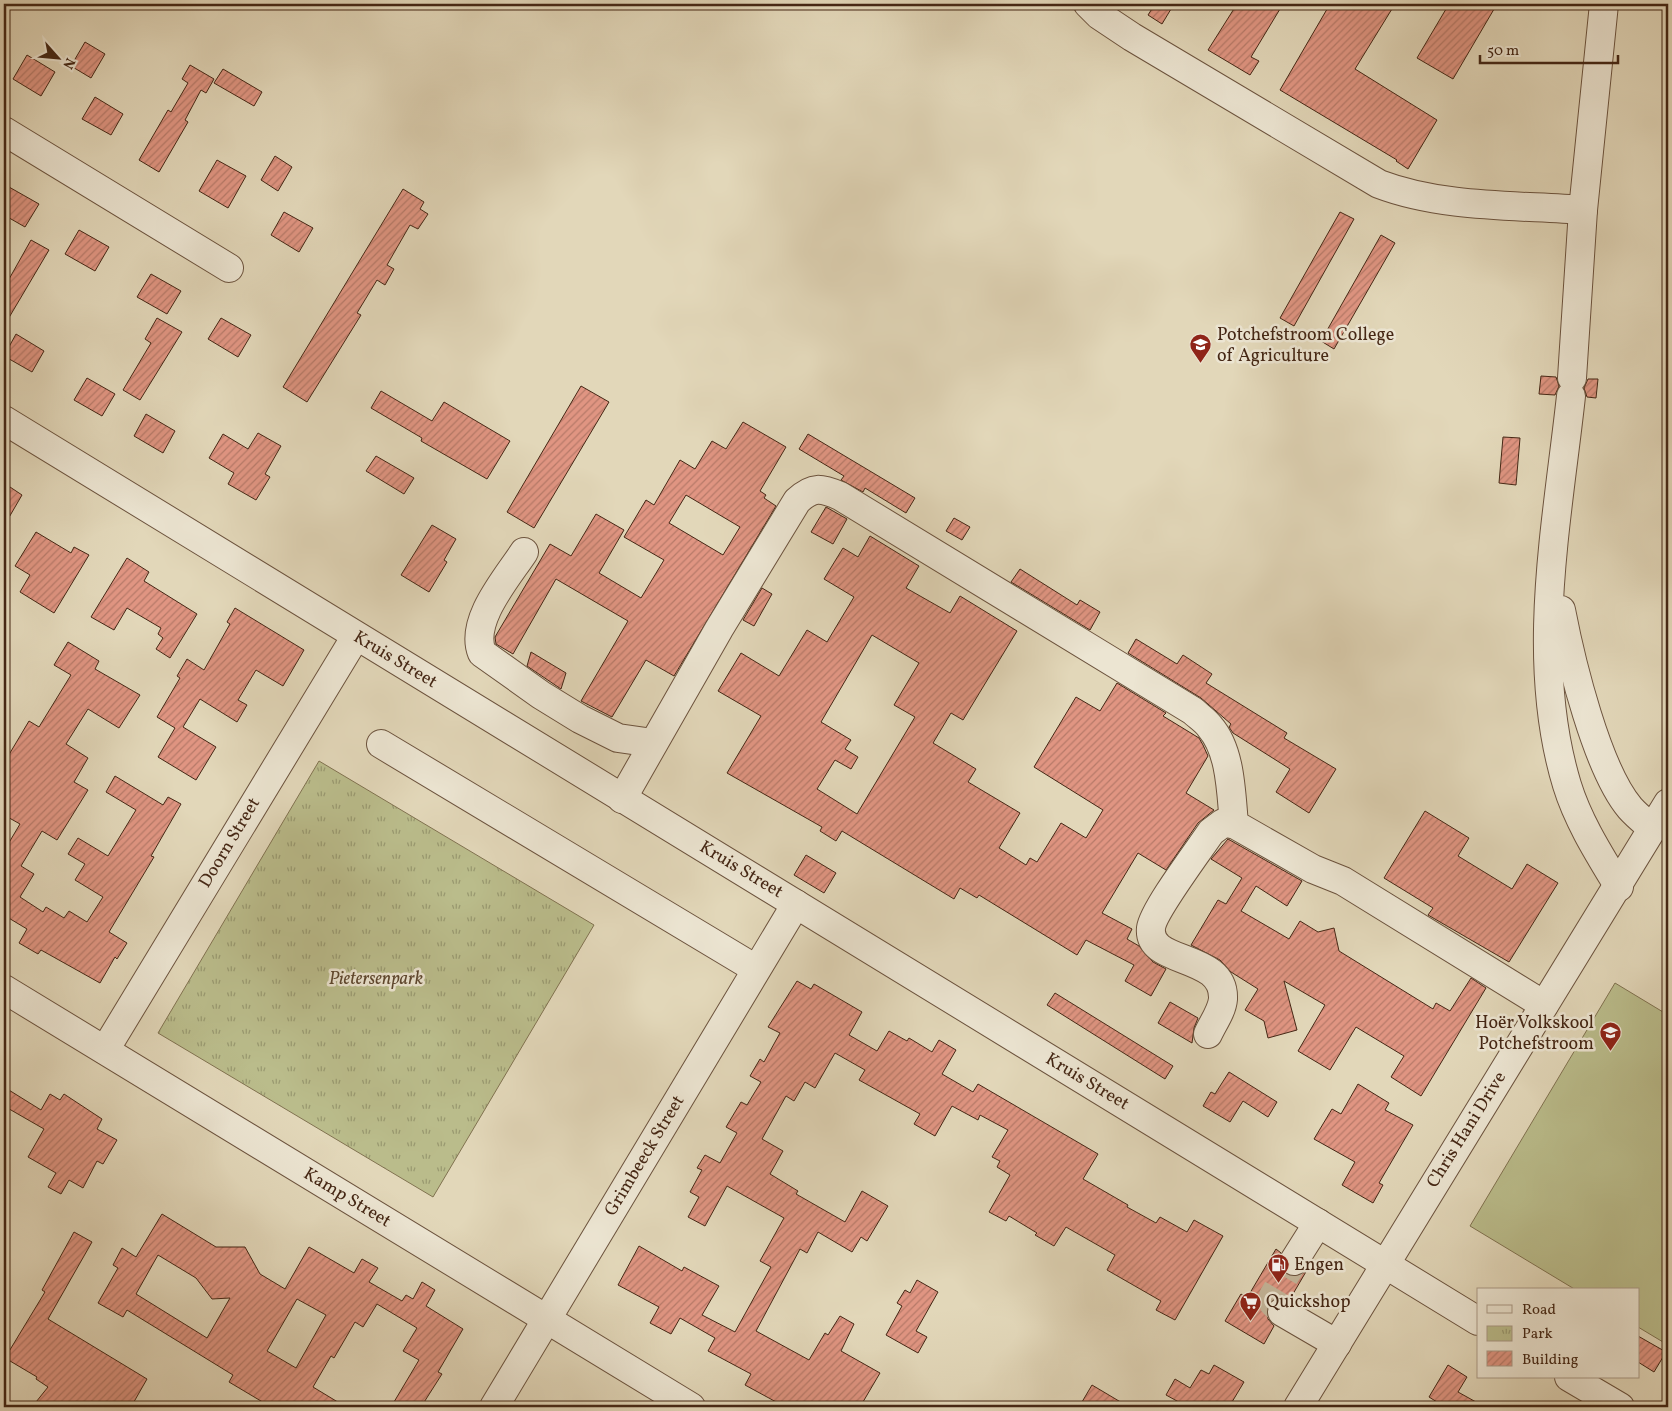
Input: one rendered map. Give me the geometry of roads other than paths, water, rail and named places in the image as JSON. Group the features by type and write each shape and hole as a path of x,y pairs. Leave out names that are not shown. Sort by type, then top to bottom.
{"street":[{"path":"1088,4 1099,15 1132,37 1379,184 1398,191 1463,201 1583,210"},
{"path":"1604,4 1583,210 1572,387 1552,564 1548,680 1551,716 1568,786 1582,822 1618,887"},
{"path":"4,131 229,268"},
{"name":"Kruis Street","path":"4,420 1477,1320"},
{"path":"622,799 653,743 797,501 808,491 825,489 840,496 1193,711 1211,727 1223,751 1230,780 1234,824"},
{"path":"524,552 486,610 479,629 479,646 482,653 541,695 580,719 618,738 653,743"},
{"path":"1552,564 1568,646 1600,749 1614,783 1630,808 1653,829"},
{"name":"Doorn Street","path":"105,1050 356,636"},
{"path":"381,744 756,969"},
{"name":"Chris Hani Drive","path":"1298,1407 1668,803"},
{"path":"1208,1034 1223,998 1220,984 1216,977 1203,966 1160,949 1151,936 1151,926 1158,910 1211,832 1223,823 1234,824 1314,869 1343,881 1544,1006"},
{"name":"Grimbeeck Street","path":"494,1407 796,904"},
{"name":"Kamp Street","path":"4,989 691,1407"},
{"path":"1294,1261 1318,1224"},
{"path":"1282,1312 1337,1344"},
{"path":"1572,1378 1620,1407"}],"tunnel":[{"path":"1282,1312 1273,1303 1273,1296 1294,1261"}],"place":[{"name":"Potchefstroom College of Agriculture","path":"1201,364"},
{"name":"Hoër Volkskool Potchefstroom","path":"1610,1052"},
{"name":"Engen","path":"1278,1284"},
{"name":"Quickshop","path":"1250,1321"}],"park label":[{"name":"Pietersenpark","path":"376,979"}]}
